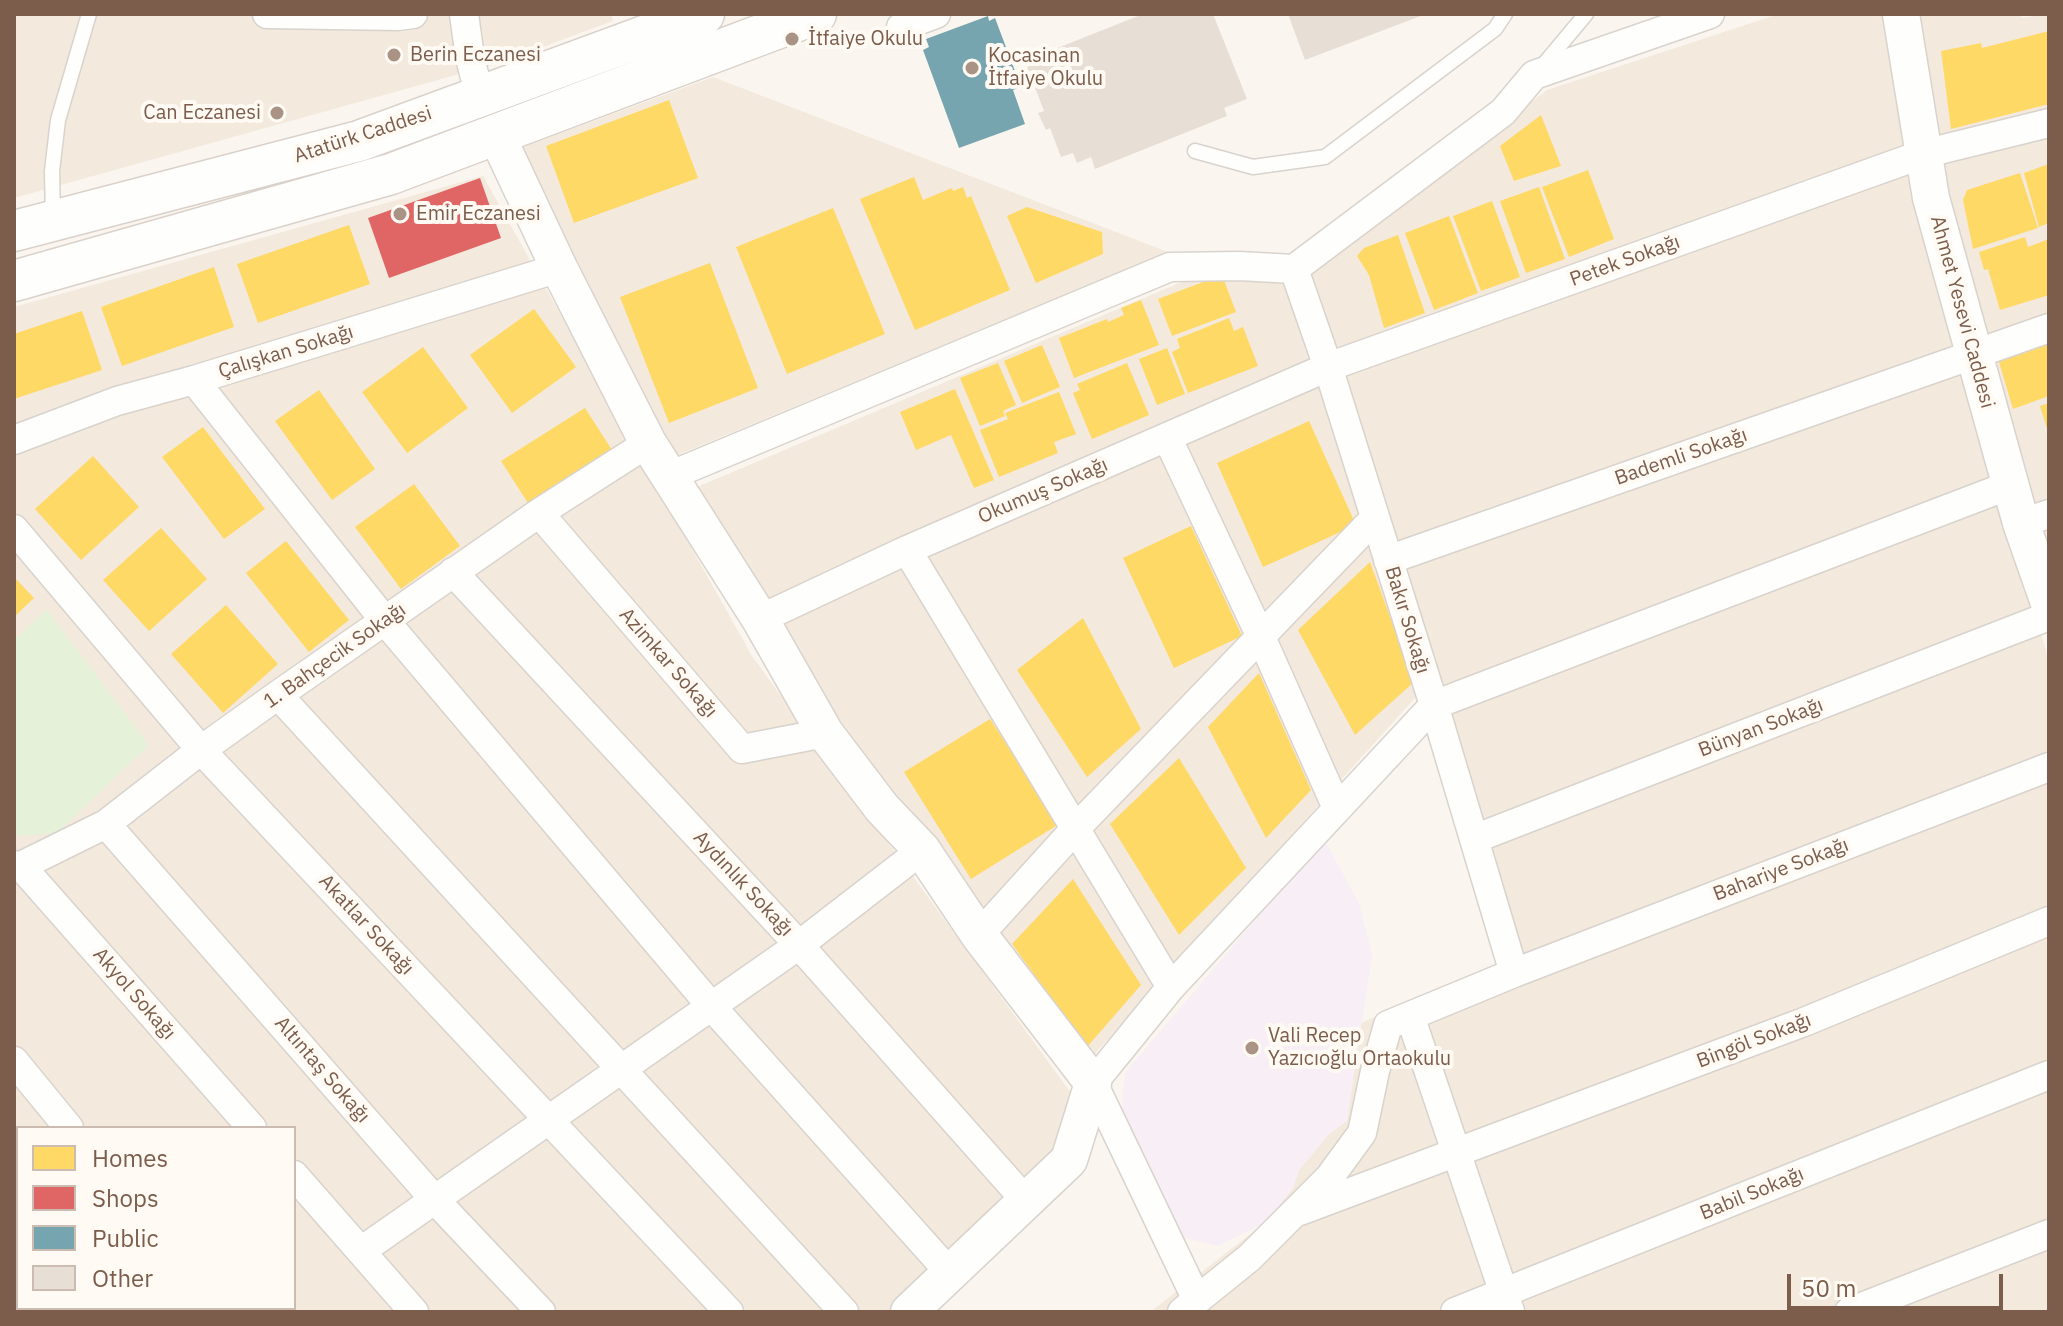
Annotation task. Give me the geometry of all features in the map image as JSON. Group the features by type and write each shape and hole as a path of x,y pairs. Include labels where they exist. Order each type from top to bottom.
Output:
{"main road":[{"name":"Atatürk Caddesi","path":"14,231 359,141 480,97 642,25 704,14"},
{"path":"14,281 391,174 816,14"}],"street":[{"path":"267,14 413,14"},
{"path":"464,14 470,58 480,97"},
{"path":"901,27 936,14"},
{"path":"667,477 1170,267 1294,269 1503,112 1534,75 1710,14"},
{"name":"Ahmet Yesevi Caddesi","path":"1901,14 1931,198 2010,485 2035,518 2049,603"},
{"name":"Petek Sokağı","path":"1328,367 1923,154 2049,123"},
{"path":"496,134 559,268 648,443 760,619 825,733 882,808 922,850 979,935 1093,1083 1190,1306 1249,1258 1329,1178 1362,1133 1388,1025 1410,1016 1508,1303"},
{"name":"Çalışkan Sokağı","path":"14,440 117,401 559,268"},
{"name":"Bakır Sokağı","path":"1294,269 1328,367 1434,705 1514,973"},
{"name":"Bademli Sokağı","path":"1388,560 2049,328"},
{"name":"Okumuş Sokağı","path":"760,619 907,550 1328,367"},
{"path":"194,380 385,621 712,1007 950,1273"},
{"path":"1167,437 1337,808"},
{"name":"1. Bahçecik Sokağı","path":"18,866 106,824 278,695 539,513 648,443"},
{"path":"909,1312 1069,1160 1093,1083 1171,987 1434,705 2010,485"},
{"name":"Azimkar Sokağı","path":"539,513 742,749 825,733"},
{"path":"979,935 1076,828 1375,518"},
{"name":"Akatlar Sokağı","path":"14,529 201,750 729,1312"},
{"path":"907,550 1171,987"},
{"name":"Aydınlık Sokağı","path":"453,572 799,945 1026,1201"},
{"name":"Bünyan Sokağı","path":"1474,839 2049,616"},
{"path":"278,695 844,1312"},
{"name":"Bahariye Sokağı","path":"1410,1016 2049,767"},
{"name":"Altıntaş Sokağı","path":"106,824 435,1200 541,1312"},
{"path":"361,1251 799,945 922,850"},
{"name":"Akyol Sokağı","path":"18,866 250,1126"},
{"name":"Bingöl Sokağı","path":"1293,1214 1804,1022 2049,921"},
{"path":"14,1061 67,1126"},
{"name":"Babil Sokağı","path":"1455,1312 1508,1303 2049,1075"},
{"path":"296,1177 414,1312"},
{"path":"1849,1312 2049,1234"}],"lane":[{"path":"53,221 52,171 58,120 89,14"},
{"path":"1195,151 1253,167 1325,157 1495,29 1505,14"},
{"path":"1534,75 1586,14"}],"shaded area":[{"path":"14,14 611,14 613,21 499,63 14,198"},
{"path":"1779,14 1889,14 1921,217 2049,661 2049,1312 1150,1312 1266,1222 1293,1188 1299,1170 1329,1134 1347,1121 1361,1023 1499,962 1415,698 1090,1059 886,790 690,490 1184,281 1320,267 1547,90"},
{"path":"1916,14 2020,14 2021,18 2049,14 2049,547 1995,381 1932,130"},
{"path":"713,77 1168,252 675,456 518,149"},
{"path":"483,176 752,656 1074,1097 1049,1158 888,1312 14,1312 14,307"},
{"name":"Vali Recep Yazıcıoğlu Ortaokulu","path":"1324,839 1359,903 1372,955 1347,1121 1329,1134 1299,1170 1293,1188 1266,1222 1218,1246 1176,1236 1121,1117 1125,1073"}],"green space":[{"path":"47,610 149,745 57,833 18,836 14,834 14,640"}],"building: Homes":[{"path":"2049,31 2049,104 1951,129 1941,51 1981,43 1982,48"},
{"path":"669,100 698,178 574,223 546,146"},
{"path":"1541,115 1561,166 1514,181 1500,146"},
{"path":"2049,164 2049,223 2039,227 2024,173"},
{"path":"1588,170 1614,239 1569,257 1542,187"},
{"path":"2020,173 2038,228 1973,249 1963,200 1967,190"},
{"path":"914,177 923,200 952,188 953,191 963,187 967,198 971,196 1010,290 915,330 860,199"},
{"path":"1539,187 1565,259 1526,273 1500,201"},
{"path":"1492,201 1520,277 1481,291 1453,216"},
{"path":"1027,207 1102,232 1103,254 1036,283 1007,216"},
{"path":"833,208 885,334 787,374 736,247"},
{"path":"1449,216 1478,293 1434,310 1405,233"},
{"path":"349,225 370,284 258,323 237,264"},
{"path":"1398,235 1425,313 1384,328 1369,275 1357,256 1364,248"},
{"path":"2025,237 2028,247 2049,239 2049,295 2000,310 1988,269 1984,270 1979,252"},
{"path":"710,263 758,388 669,423 620,297"},
{"path":"214,267 234,327 122,366 101,307"},
{"path":"1222,275 1236,312 1172,336 1158,299"},
{"path":"1141,300 1159,345 1074,378 1059,338 1124,315 1121,308"},
{"path":"534,309 576,367 512,413 470,355"},
{"path":"82,311 102,370 14,399 14,334"},
{"path":"1229,318 1234,331 1243,327 1258,366 1188,393 1172,352 1180,348 1177,339"},
{"path":"2049,330 2049,396 2013,409 1999,362 2009,344"},
{"path":"1042,345 1060,387 1022,403 1004,361"},
{"path":"423,347 468,408 407,453 362,392"},
{"path":"1167,348 1185,394 1157,405 1139,359"},
{"path":"998,363 1016,405 1003,411 1005,416 980,426 960,378"},
{"path":"1127,363 1149,415 1092,439 1073,393 1080,390 1077,384"},
{"path":"955,389 994,480 974,488 951,435 916,450 900,412"},
{"path":"319,390 375,469 332,500 275,421"},
{"path":"1059,392 1076,434 1054,442 1058,453 999,477 980,430 1008,419 1005,413"},
{"path":"2049,403 2049,432 2048,432 2040,406"},
{"path":"585,408 612,450 528,503 501,461"},
{"path":"1309,421 1356,525 1263,567 1217,463"},
{"path":"203,427 265,509 224,539 162,457"},
{"path":"93,456 139,507 81,560 35,509"},
{"path":"414,484 460,546 401,589 355,527"},
{"path":"1191,526 1242,636 1174,668 1123,558"},
{"path":"161,528 207,579 149,631 103,580"},
{"path":"286,541 349,620 309,652 246,573"},
{"path":"1370,562 1414,682 1355,735 1298,630"},
{"path":"14,577 34,598 14,617"},
{"path":"226,605 278,664 223,713 171,654"},
{"path":"1083,618 1141,729 1087,777 1017,670"},
{"path":"1259,673 1311,790 1266,838 1208,727"},
{"path":"990,719 1059,824 971,879 904,772"},
{"path":"1179,758 1246,868 1179,935 1110,824"},
{"path":"1073,879 1141,985 1087,1047 1012,944"}],"building: Shops":[{"path":"480,178 501,238 389,278 368,218"}],"building: Public":[{"name":"Kocasinan İtfaiye Okulu","path":"988,16 989,21 995,18 1021,87 1013,90 1025,124 959,148 923,50 929,47 926,39"}],"building: Other":[{"path":"1143,14 1213,14 1247,99 1224,108 1227,116 1095,169 1091,157 1077,163 1073,153 1061,157 1050,128 1046,130 1038,113 1044,111 1027,67 1052,57 1050,51"},
{"path":"1288,14 1426,14 1305,60"}],"place":[{"name":"İtfaiye Okulu","path":"792,39"},
{"name":"Berin Eczanesi","path":"394,55"},
{"name":"Kocasinan İtfaiye Okulu","path":"972,68"},
{"name":"Can Eczanesi","path":"277,113"},
{"name":"Emir Eczanesi","path":"400,214"},
{"name":"Vali Recep Yazıcıoğlu Ortaokulu","path":"1252,1048"}]}
